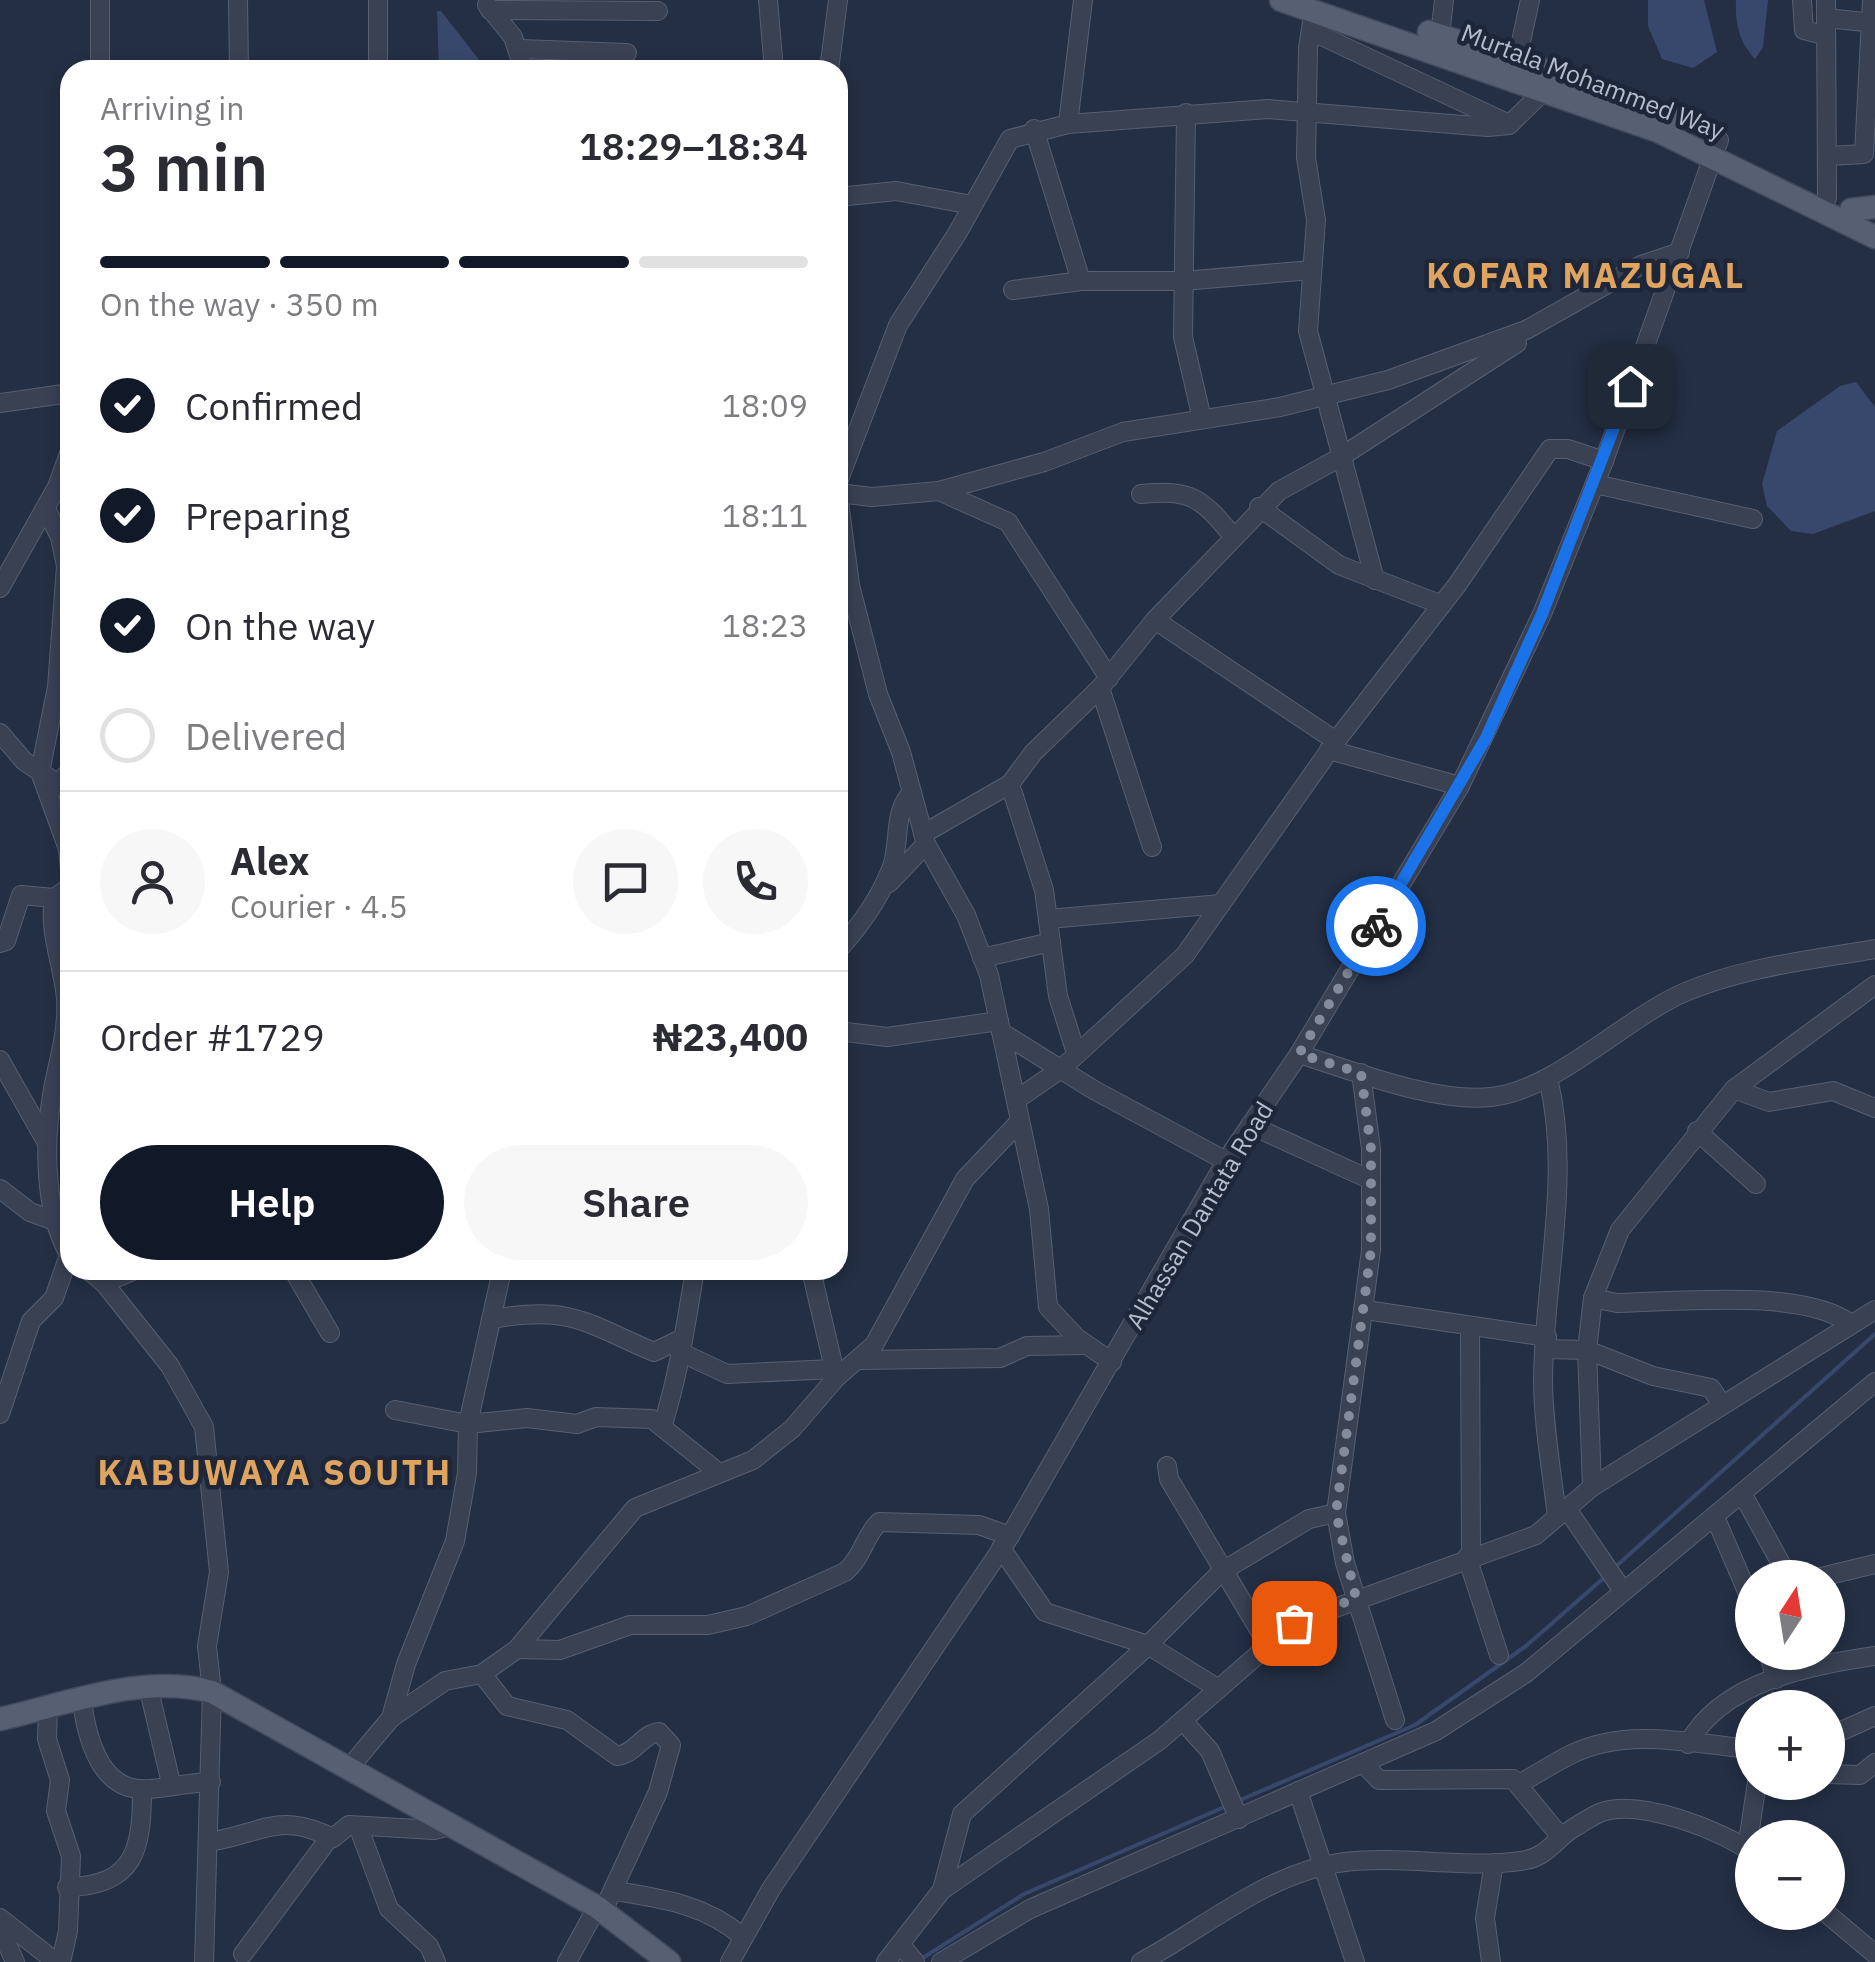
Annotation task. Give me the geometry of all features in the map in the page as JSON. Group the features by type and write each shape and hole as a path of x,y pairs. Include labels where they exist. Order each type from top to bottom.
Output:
{"main road":[{"name":"Murtala Mohammed Way","path":"1281,0 1716,147 1875,237"},
{"name":"Murtala Mohammed Way","path":"1319,13 1440,36 1518,60 1828,198 1875,224"},
{"path":"1850,210 1875,207"},
{"path":"0,1720 148,1686 212,1692 451,1826 605,1903 669,1962"}],"street":[{"path":"100,0 100,60"},
{"path":"238,0 239,60"},
{"path":"378,0 378,60"},
{"path":"768,0 773,60"},
{"path":"830,60 838,0"},
{"path":"1068,124 1083,0"},
{"path":"1440,36 1444,0"},
{"path":"1518,60 1530,0"},
{"path":"1802,0 1805,31 1825,18 1872,23"},
{"path":"1830,156 1864,154 1872,0"},
{"path":"487,5 658,11"},
{"path":"487,5 520,50 522,60"},
{"path":"1375,580 1339,458 1308,330 1316,220 1306,158 1307,112 1319,13 1510,124"},
{"path":"1825,18 1828,198"},
{"path":"520,50 627,53"},
{"path":"848,456 898,325 1005,144 1034,129 1068,124 1268,109 1456,127 1510,124 1546,89"},
{"path":"1186,114 1183,337 1202,419"},
{"path":"1034,129 1081,281"},
{"name":"Alhassan Dantata Road","path":"730,1962 742,1936 1006,1542 1226,1161 1299,1054 1460,786 1534,632 1604,461 1716,147"},
{"path":"848,196 896,190 972,205"},
{"path":"848,495 872,497 938,491 1029,467 1123,432 1324,397 1388,380 1526,330 1641,265 1680,252"},
{"path":"1012,290 1081,281 1183,281 1312,270"},
{"path":"848,936 925,839 1010,784 1033,753 1104,683 1155,620 1259,507 1506,350 1526,330"},
{"path":"0,404 60,395"},
{"path":"1016,1100 1061,1068 1185,955 1333,746 1442,604 1550,449 1568,449 1604,461"},
{"path":"0,588 46,509 60,475"},
{"path":"1594,484 1753,520"},
{"path":"1141,494 1181,490 1208,507 1232,536"},
{"path":"938,491 1008,522 1104,683 1152,847"},
{"path":"1259,507 1339,565 1442,604"},
{"path":"46,509 60,538"},
{"path":"848,558 856,610 925,839 966,915 982,958 1040,1210 1048,1307 1086,1345 1112,1362"},
{"path":"848,602 856,610"},
{"path":"1155,620 1333,746 1460,786"},
{"path":"60,660 40,772 60,827"},
{"path":"0,733 13,750 60,787"},
{"path":"1010,784 1044,890 1058,996 1076,1053"},
{"path":"881,890 893,866 904,802 912,793"},
{"path":"0,943 6,941 21,896 54,898 60,894"},
{"path":"54,898 60,957"},
{"path":"1048,919 1221,904"},
{"path":"982,958 1051,942"},
{"path":"1299,1054 1361,1073 1486,1098 1548,1078 1650,1010 1718,980 1875,949"},
{"path":"1592,1487 1588,1350 1593,1298 1620,1230 1734,1088 1875,985"},
{"path":"848,1036 887,1038 1000,1027 1061,1068 1226,1161"},
{"path":"0,1060 47,1144"},
{"path":"60,1066 53,1088 47,1144 55,1221 60,1233"},
{"path":"1361,1073 1371,1180 1366,1310 1336,1513 1356,1598 1395,1720"},
{"path":"1548,1078 1556,1126 1543,1380 1562,1513 1621,1588"},
{"path":"1734,1088 1748,1098 1769,1102 1833,1091 1875,1108"},
{"path":"350,1767 391,1718 445,1681 482,1674 517,1649 635,1508 772,1448 835,1373 860,1360 888,1324 965,1179 1020,1121"},
{"path":"1250,1125 1371,1180"},
{"path":"1698,1131 1756,1184"},
{"path":"0,1190 30,1212 55,1221"},
{"path":"55,1221 60,1216"},
{"path":"0,1414 31,1321 54,1298 61,1280"},
{"path":"100,1280 170,1366 204,1427 219,1572 207,1646 212,1692 204,1962"},
{"path":"104,1283 111,1280"},
{"path":"299,1280 330,1333"},
{"path":"391,1718 406,1664 454,1541 467,1474 468,1424 500,1280"},
{"path":"663,1424 679,1374 694,1280"},
{"path":"813,1280 835,1373"},
{"path":"1593,1298 1617,1303 1789,1302 1829,1311 1852,1324"},
{"path":"1366,1310 1588,1350 1653,1376 1711,1388 1722,1406"},
{"path":"886,1962 942,1890 1183,1721 1294,1623 1469,1556 1517,1543 1592,1487 1875,1310"},
{"path":"492,1318 538,1312 570,1316 597,1323 654,1352 681,1345 727,1374 835,1373"},
{"path":"1470,1326 1469,1556 1499,1655"},
{"path":"860,1360 1000,1358 1027,1346 1086,1345"},
{"path":"940,1962 1030,1910 1186,1838 1235,1809 1298,1791 1436,1731 1526,1673 1621,1588 1743,1495 1875,1382"},
{"path":"395,1410 468,1424 527,1418 577,1424 596,1417 640,1418 663,1424 719,1473"},
{"path":"1167,1466 1168,1479 1267,1644"},
{"path":"1743,1495 1778,1560"},
{"path":"942,1890 962,1814 1221,1572 1309,1519 1336,1513"},
{"path":"1714,1517 1735,1565"},
{"path":"517,1649 560,1650 630,1626 708,1624 747,1616 846,1572 856,1563 879,1522 940,1528 979,1525 1006,1542 1045,1612 1148,1644 1216,1688"},
{"path":"1845,1571 1875,1564"},
{"path":"1845,1658 1875,1656"},
{"path":"1773,1670 1776,1679"},
{"path":"1688,1744 1698,1725 1737,1692 1795,1670"},
{"path":"482,1674 507,1706 567,1720 617,1756 630,1753 653,1733 667,1738 670,1759 605,1903 567,1962"},
{"path":"148,1686 172,1784"},
{"path":"82,1701 86,1731 105,1768 120,1782 142,1790 210,1782"},
{"path":"0,1918 58,1962 68,1931 71,1856 56,1811 60,1780 49,1752 48,1708"},
{"path":"1845,1729 1875,1716"},
{"path":"1183,1721 1210,1751 1235,1809"},
{"path":"1519,1784 1576,1752 1619,1740 1654,1738 1735,1748"},
{"path":"1362,1763 1379,1780 1442,1776 1510,1778 1560,1836"},
{"path":"1845,1775 1860,1775 1875,1763"},
{"path":"67,1887 98,1885 127,1868 139,1841 142,1790"},
{"path":"1298,1791 1354,1962"},
{"path":"1142,1962 1201,1922 1266,1887 1342,1862 1494,1863 1542,1856 1560,1836 1602,1812 1614,1810 1674,1817 1735,1844"},
{"path":"209,1842 281,1822 317,1829 336,1838 346,1826 434,1830 451,1826"},
{"path":"358,1826 389,1909 429,1946 436,1962"},
{"path":"243,1954 330,1837"},
{"path":"1491,1962 1485,1918 1494,1863"},
{"path":"605,1903 687,1904 722,1919 742,1936"},
{"path":"0,1928 15,1962"},
{"path":"1845,1930 1871,1955"},
{"path":"900,1944 914,1961"}],"water":[{"path":"1648,0 1704,0 1717,52 1693,68 1662,59 1648,26"},
{"path":"1736,0 1768,0 1763,47 1755,59 1739,32"},
{"path":"437,11 441,11 479,60 439,60"},
{"path":"1856,382 1875,407 1875,511 1813,534 1791,531 1767,506 1762,484 1777,431 1840,386"}],"waterway":[{"path":"1613,1569 1875,1334"},
{"path":"1238,1801 1415,1725 1526,1646 1606,1576"},
{"path":"921,1959 1024,1894 1229,1805"}],"way so far":[{"path":"1294,1623 1356,1598 1336,1513 1371,1250 1371,1149 1361,1073 1299,1054 1376,926"}],"district":[{"name":"KOFAR MAZUGAL","path":"1586,275"},
{"name":"KABUWAYA SOUTH","path":"275,1472"}],"route":[{"path":"1376,926 1486,738 1542,614 1630,386"}]}
